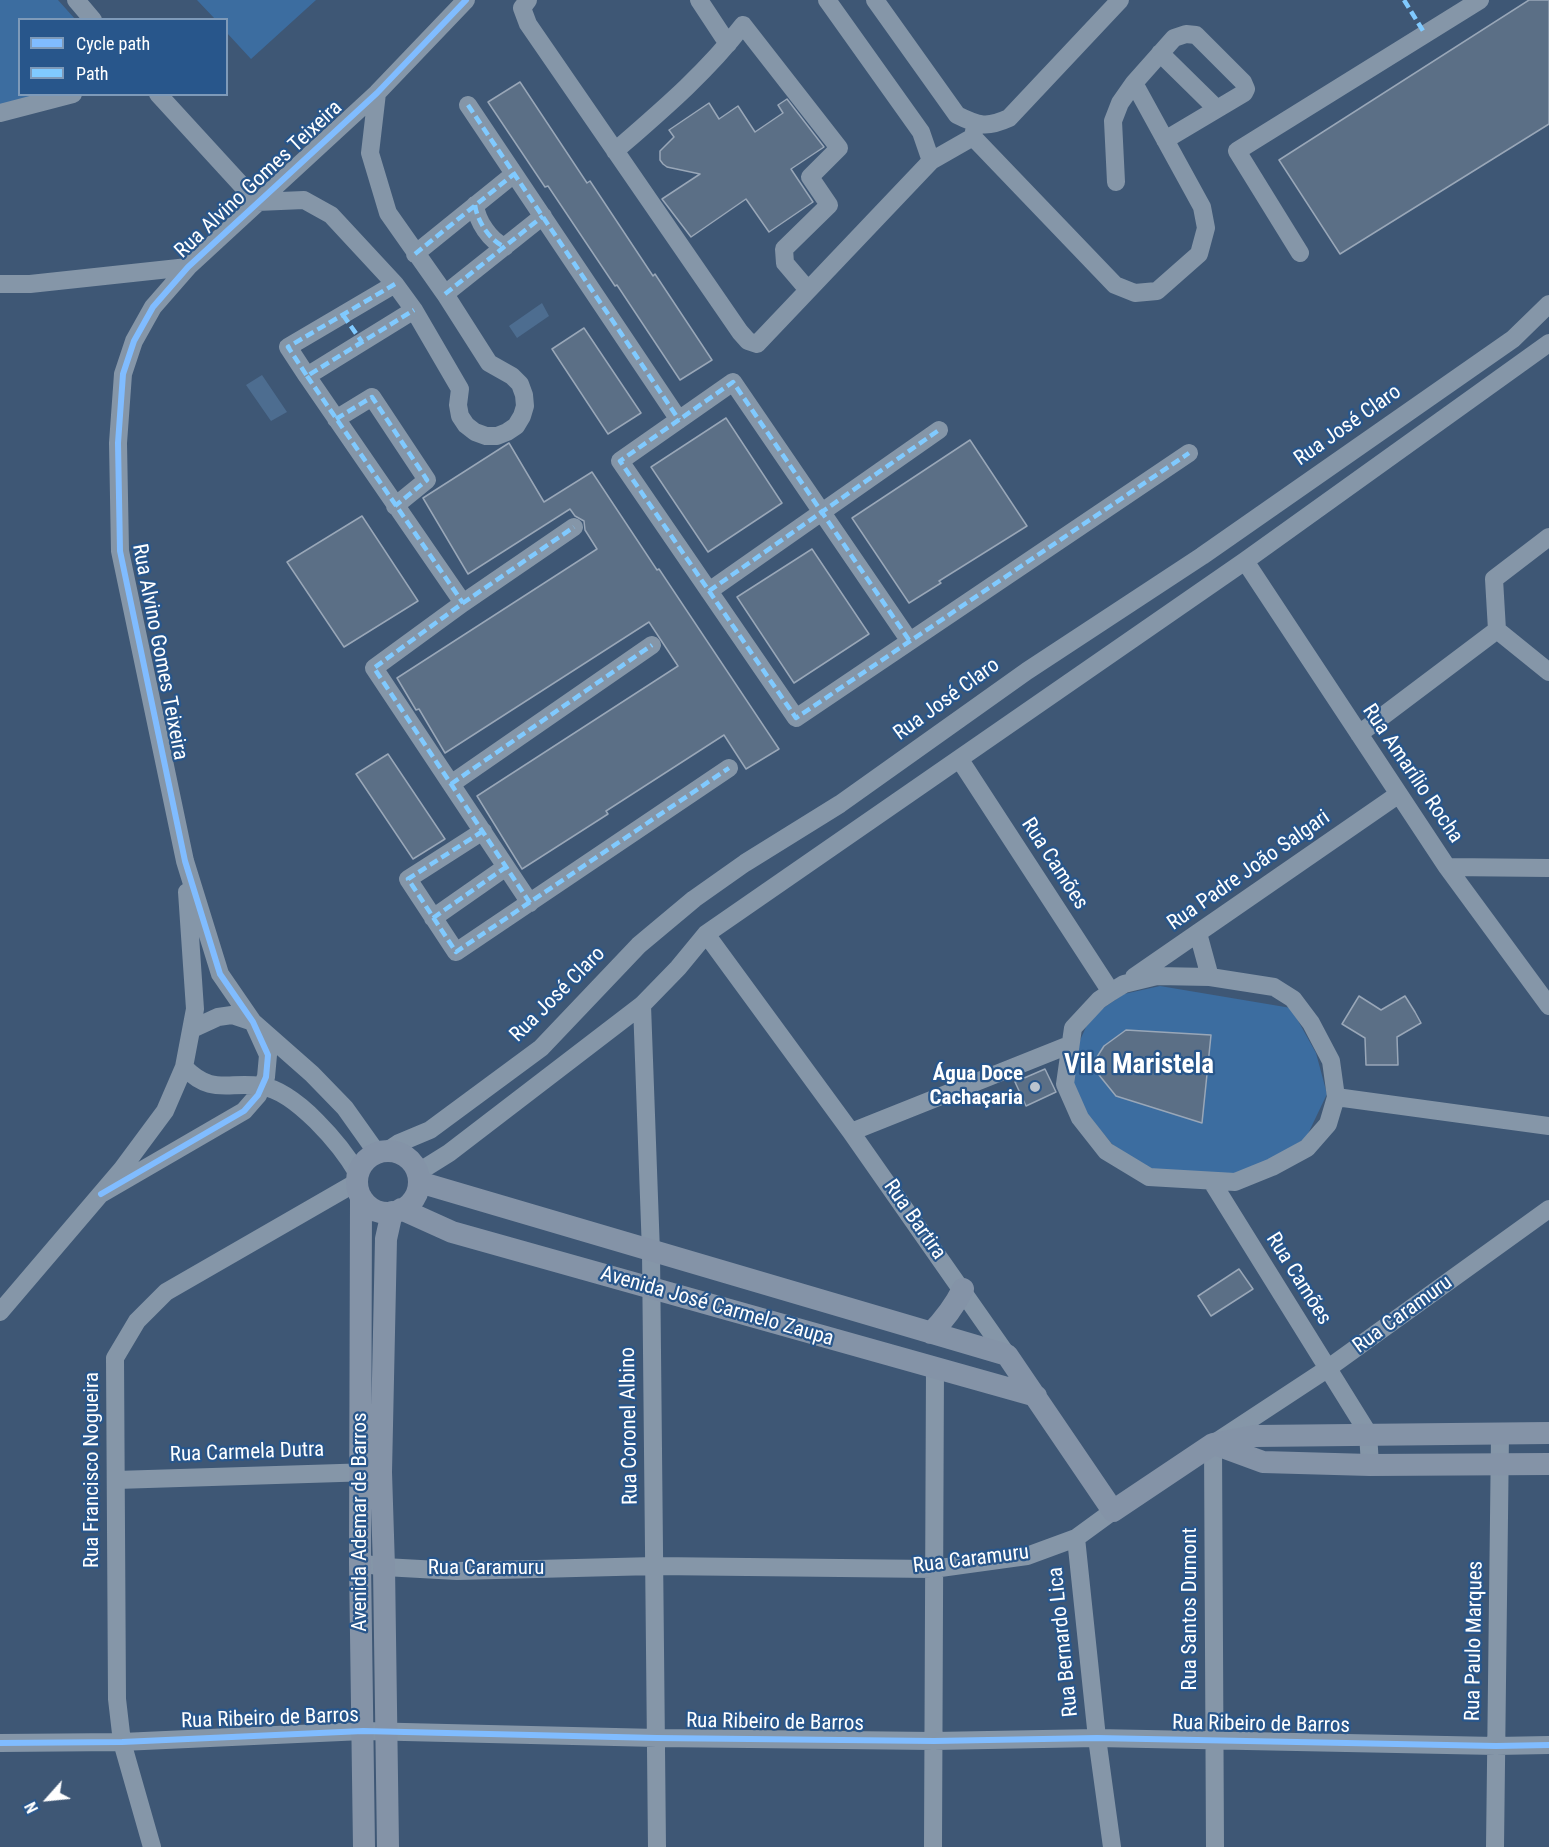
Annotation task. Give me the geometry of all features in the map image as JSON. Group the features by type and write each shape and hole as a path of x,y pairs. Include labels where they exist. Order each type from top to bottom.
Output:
{"main road":[{"path":"382,1152 405,1157 412,1164 418,1177 413,1198 396,1211 375,1209 359,1184 362,1165 369,1157 382,1152"},
{"name":"Avenida José Carmelo Zaupa","path":"418,1177 651,1252 1007,1355"},
{"name":"Avenida Ademar de Barros","path":"359,1184 371,1472 384,1567 388,1847"},
{"name":"Avenida José Carmelo Zaupa","path":"396,1211 452,1232 1036,1396"},
{"name":"Avenida Ademar de Barros","path":"364,1847 360,1563 371,1472 386,1239 396,1211"},
{"path":"931,1332 954,1308 963,1289"},
{"name":"Rua Bartira","path":"1007,1355 1113,1511"},
{"path":"1213,1444 1270,1434 1500,1435 1549,1433"},
{"path":"1213,1444 1263,1462 1370,1465 1549,1464"},
{"name":"Rua Caramuru","path":"1113,1511 1213,1444"}],"street":[{"path":"76,0 91,18"},
{"name":"Rua Alvino Gomes Teixeira","path":"101,1194 244,1112 258,1095 266,1077 268,1055 253,1022 220,974 185,861 120,551 118,444 123,374 134,341 153,308 188,267 377,93 466,0"},
{"path":"528,0 522,8 528,24 748,341 757,344 932,160 974,131 1010,118 1120,0"},
{"path":"699,0 728,44"},
{"path":"827,0 921,132 932,160"},
{"path":"875,0 957,115 1115,285 1135,293 1157,291 1199,254 1206,228 1202,207 1134,83"},
{"path":"1300,253 1238,151 1480,0"},
{"path":"615,151 693,83 743,25 839,148 810,177 829,205 784,249 785,263 808,290"},
{"path":"1116,182 1113,121 1120,103 1134,83 1174,38 1186,34 1196,35 1243,82 1246,88 1244,93 1165,140"},
{"path":"1160,53 1217,109"},
{"path":"160,96 257,202 304,200 331,215 396,284 414,310 459,389 460,416 466,425 486,436 497,436 516,426 525,406 524,394 520,384 512,376 489,363 445,294 388,213 370,153 377,93"},
{"path":"0,113 65,96"},
{"path":"468,105 679,420"},
{"path":"416,254 514,174"},
{"path":"475,205 476,214 495,243 505,247"},
{"path":"445,294 543,216"},
{"path":"0,284 30,284 188,267"},
{"path":"396,284 288,347 394,506 463,603"},
{"name":"Rua José Claro","path":"382,1152 430,1130 541,1048 639,945 694,899 745,863 840,804 1027,670 1211,549 1513,339 1549,304"},
{"path":"307,376 414,310"},
{"path":"343,315 362,342"},
{"path":"418,1177 642,1005 678,968 706,934 1245,561 1549,343"},
{"path":"909,640 733,382 620,461 796,718 1189,453"},
{"path":"336,419 372,397 427,480 394,506"},
{"path":"709,591 939,430"},
{"path":"530,903 374,668 463,603 574,527"},
{"path":"1549,537 1494,579 1497,630 1549,672"},
{"name":"Rua Amarílio Rocha","path":"1245,561 1447,867 1549,1006"},
{"path":"1359,734 1497,630"},
{"path":"451,784 652,645"},
{"name":"Rua Camões","path":"960,760 1117,988"},
{"path":"483,831 408,879 456,952 729,768"},
{"name":"Rua Padre João Salgari","path":"1069,1045 1073,1028 1100,1000 1399,794"},
{"name":"Rua Alvino Gomes Teixeira","path":"0,1312 101,1194 165,1111 184,1067 195,1009 185,861"},
{"path":"433,918 506,867"},
{"path":"1447,867 1549,868"},
{"path":"1198,933 1210,977"},
{"name":"Rua Bartira","path":"706,934 851,1132 1007,1355"},
{"path":"851,1132 1069,1045 1065,1084 1080,1118 1106,1151 1149,1178 1235,1182 1272,1167 1307,1148 1328,1124 1336,1097 1331,1061 1311,1023 1293,999 1274,987 1210,977 1157,976 1117,988"},
{"name":"Rua Coronel Albino","path":"642,1005 651,1252 657,1847"},
{"path":"192,1029 218,1017 232,1015 253,1022 312,1074 345,1108 382,1152"},
{"path":"184,1067 195,1078 206,1083 221,1087 262,1086 298,1105 350,1160 359,1184"},
{"path":"1336,1097 1549,1126"},
{"name":"Rua Camões","path":"1212,1182 1368,1434 1370,1465"},
{"name":"Rua Francisco Nogueira","path":"152,1847 122,1742 117,1699 115,1358 137,1321 166,1292 359,1184"},
{"name":"Rua Caramuru","path":"1213,1444 1327,1369 1549,1209"},
{"path":"933,1847 934,1367"},
{"name":"Rua Paulo Marques","path":"1495,1847 1500,1435"},
{"name":"Rua Santos Dumont","path":"1213,1444 1215,1847"},
{"name":"Rua Carmela Dutra","path":"116,1480 371,1472"},
{"name":"Rua Caramuru","path":"360,1563 384,1567 457,1571 655,1566 933,1569 1027,1556 1076,1538 1113,1511"},
{"name":"Rua Bernardo Lica","path":"1076,1538 1096,1738 1112,1847"},
{"name":"Rua Ribeiro de Barros","path":"0,1743 122,1742 363,1731 657,1738 934,1741 1096,1738 1496,1746 1549,1745"}],"shaded area":[{"path":"0,0 58,0 74,18 18,18 18,96 48,96 0,105"},
{"path":"197,0 316,0 251,59 228,34 228,18 214,18"},
{"path":"542,303 549,316 517,338 509,326"},
{"path":"262,375 287,412 271,421 246,385"},
{"path":"1160,986 1291,1008 1316,1053 1327,1094 1306,1138 1268,1162 1234,1175 1152,1171 1113,1145 1087,1114 1072,1080 1077,1047 1086,1027 1099,1011 1124,994"}],"building":[{"path":"1529,0 1549,0 1549,124 1340,254 1279,160"},
{"path":"520,82 587,183 590,181 712,360 680,380 617,285 615,286 548,186 545,187 488,102"},
{"path":"787,99 824,147 791,169 813,202 769,232 746,199 691,237 662,199 700,174 667,167 660,160 660,151 674,137 669,130 709,103 719,119 738,106 755,132 783,113 778,105"},
{"path":"584,328 641,413 608,434 552,349"},
{"path":"726,418 782,503 708,552 651,467"},
{"path":"970,440 1027,526 939,581 941,583 909,603 852,518"},
{"path":"509,443 544,502 592,472 779,749 746,769 724,735 606,811 608,814 522,869 477,796 678,666 649,622 445,753 419,709 416,710 397,678 597,549 585,530 584,521 575,516 570,509 468,574 423,498"},
{"path":"362,516 418,601 344,647 287,562"},
{"path":"812,549 869,634 794,683 737,597"},
{"path":"388,754 445,839 413,859 356,774"},
{"path":"1359,996 1381,1010 1405,996 1415,1012 1421,1023 1397,1037 1398,1065 1366,1065 1365,1038 1342,1024"},
{"path":"1126,1030 1211,1035 1202,1123 1116,1096 1099,1075 1097,1057 1104,1046"},
{"name":"Água Doce Cachaçaria","path":"1045,1069 1056,1092 1026,1106 1015,1082"},
{"path":"1239,1269 1253,1289 1211,1316 1198,1296"}],"marked path":[{"path":"1404,0 1425,34"},
{"path":"468,105 679,420"},
{"path":"415,254 514,174"},
{"path":"475,205 485,230 505,247"},
{"path":"445,294 543,216"},
{"path":"395,284 288,347 307,376 414,310"},
{"path":"343,315 362,342"},
{"path":"307,376 463,603"},
{"path":"909,640 733,382 620,461 796,718 1189,453"},
{"path":"336,419 372,397 427,480 395,506"},
{"path":"709,591 939,430"},
{"path":"530,903 374,668 463,603 574,527"},
{"path":"451,784 652,645"},
{"path":"483,831 408,879 456,952 729,768"},
{"path":"433,918 506,867"}],"cycle path":[{"path":"101,1194 244,1111 258,1095 266,1077 268,1055 253,1022 220,974 185,861 120,551 118,443 123,374 134,341 153,307 188,267 377,93 466,0"},
{"path":"0,1743 122,1742 363,1731 657,1738 934,1741 1097,1738 1496,1746 1549,1745"}],"place":[{"name":"Água Doce Cachaçaria","path":"1035,1087"}],"district":[{"name":"Vila Maristela","path":"1139,1066"}]}
